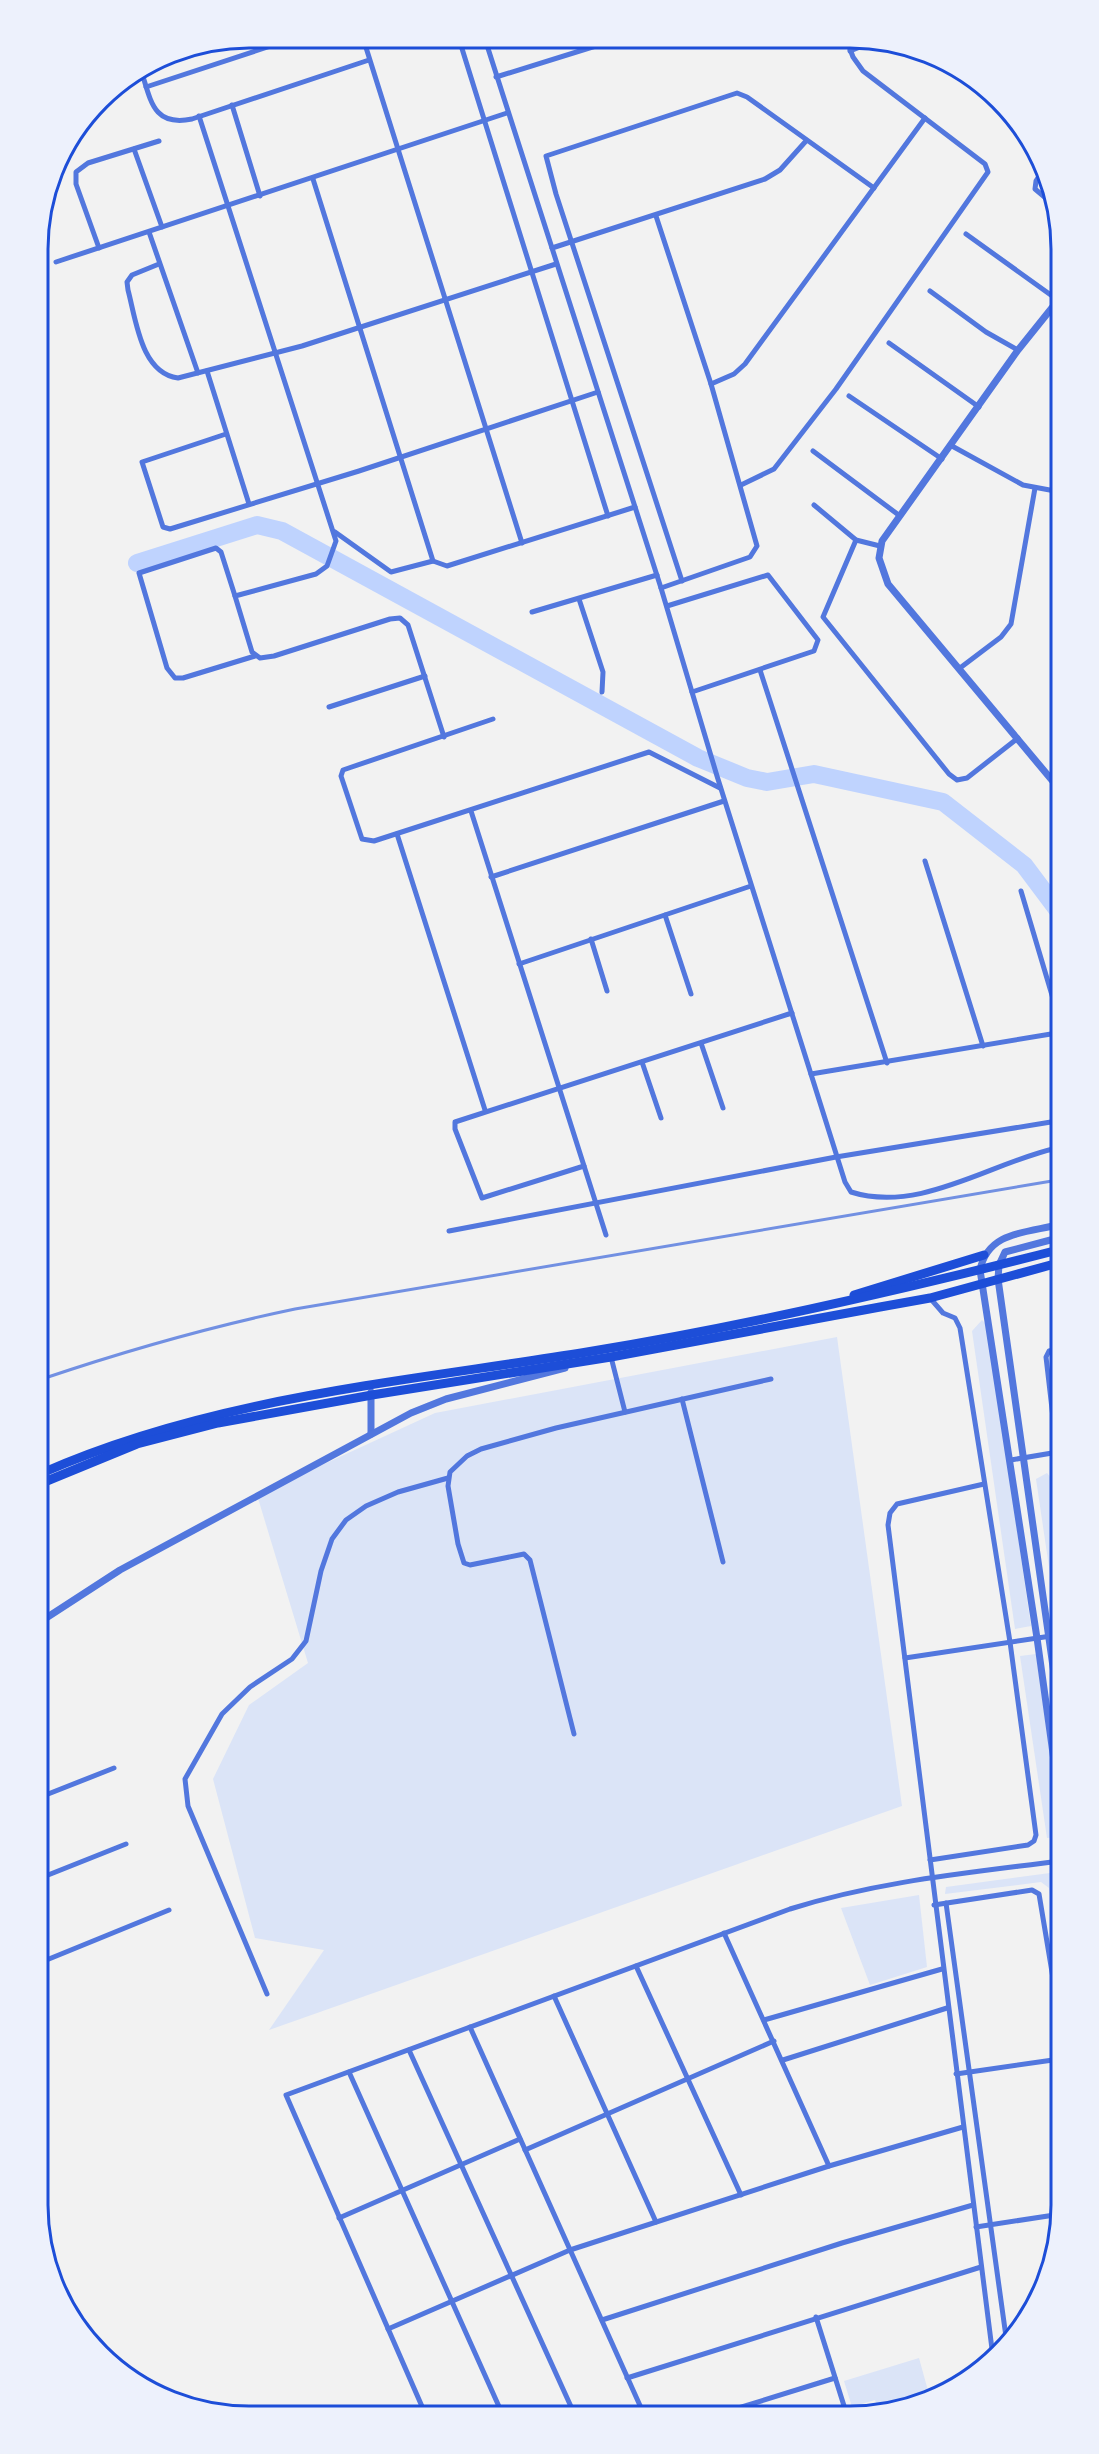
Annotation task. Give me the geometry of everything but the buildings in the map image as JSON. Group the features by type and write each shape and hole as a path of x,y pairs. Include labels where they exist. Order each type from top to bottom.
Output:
{"highway":[{"path":"48,1470 95,1450 175,1424 601,1350 893,1292 1051,1252"},
{"path":"812,1308 984,1255"},
{"path":"48,1480 137,1444 182,1431 371,1390 611,1357 930,1298 1051,1265"}],"street":[{"path":"146,87 265,48"},
{"path":"366,48 522,543"},
{"path":"462,48 608,516"},
{"path":"488,48 667,606 709,753 845,1182 851,1192 874,1197 941,1190 1004,1164 1051,1150"},
{"path":"496,77 589,48"},
{"path":"741,485 774,469 836,390 988,172 985,164 863,71 849,48"},
{"path":"850,51 856,48"},
{"path":"143,78 157,113 171,122 199,117 369,60"},
{"path":"682,581 546,156 550,152 737,93 747,97 874,188"},
{"path":"232,105 260,196"},
{"path":"56,262 313,179 507,113"},
{"path":"199,117 230,205 335,532 334,548 327,566 316,574 235,596"},
{"path":"711,384 734,374 745,364 925,118"},
{"path":"99,248 75,177 80,167 159,141"},
{"path":"552,248 774,176 806,141"},
{"path":"134,149 162,227"},
{"path":"1038,178 1035,189 1044,196"},
{"path":"313,179 402,456 433,561"},
{"path":"656,216 711,384 757,539 753,555 661,588"},
{"path":"149,232 198,373"},
{"path":"966,234 1051,296"},
{"path":"159,264 132,275 127,282 143,345 154,365 167,376 178,378 302,346 556,264"},
{"path":"930,291 987,332 1018,350"},
{"path":"1051,309 1018,350 880,546 880,564 888,584 1051,779"},
{"path":"888,343 978,407"},
{"path":"207,371 249,504"},
{"path":"226,434 145,461 142,466 161,524 166,529 318,484 598,392"},
{"path":"849,396 942,459"},
{"path":"952,446 1008,478 1051,491"},
{"path":"813,451 900,516"},
{"path":"960,668 1001,637 1011,624 1035,488"},
{"path":"814,505 856,540 880,546"},
{"path":"335,532 391,572 433,561 447,566 635,507"},
{"path":"856,540 823,617 949,774 957,780 967,778 1018,738"},
{"path":"255,656 221,552 216,548 139,573 167,668 175,678 183,678 255,656 260,658 292,651 396,618 408,625 444,737"},
{"path":"532,612 657,575"},
{"path":"667,606 768,575 818,640 814,651 692,692"},
{"path":"579,598 603,672 602,692"},
{"path":"760,670 887,1062"},
{"path":"329,707 424,676"},
{"path":"493,719 341,772 362,839 374,841 649,752 720,788"},
{"path":"491,877 724,801"},
{"path":"471,811 606,1235"},
{"path":"397,834 485,1110"},
{"path":"925,861 983,1046"},
{"path":"519,963 751,886"},
{"path":"1021,891 1051,992"},
{"path":"665,915 691,994"},
{"path":"591,939 607,991"},
{"path":"584,1166 482,1198 455,1126 458,1120 485,1110 792,1013"},
{"path":"811,1074 1051,1034"},
{"path":"701,1043 723,1108"},
{"path":"642,1062 661,1118"},
{"path":"449,1231 836,1157 1051,1122"},
{"path":"1051,1227 999,1240 990,1246 984,1255 980,1270 1011,1460 1051,1742"},
{"path":"905,1658 1051,1636 998,1279 1002,1257 1009,1250 1051,1240"},
{"path":"930,1298 943,1313 955,1318 960,1328 1010,1642 1035,1830 1034,1841 1028,1845 930,1860"},
{"path":"1051,1350 1046,1357 1051,1397"},
{"path":"48,1617 120,1570 371,1434 446,1400 611,1357 625,1412"},
{"path":"574,1734 530,1560 524,1554 515,1554 470,1565 464,1563 451,1511 448,1478 458,1462 482,1449 625,1412 771,1379"},
{"path":"371,1390 371,1434"},
{"path":"682,1399 723,1562"},
{"path":"1011,1460 1051,1453"},
{"path":"267,1994 188,1806 185,1779 209,1733 234,1700 292,1659 306,1641 321,1571 332,1539 346,1520 366,1506 398,1492 448,1478"},
{"path":"984,1484 897,1504 890,1513 888,1525 942,1969 992,2347"},
{"path":"48,1794 114,1768"},
{"path":"48,1874 126,1844"},
{"path":"421,2406 286,2096 724,1933 841,1893 932,1877 1051,1862"},
{"path":"934,1905 1032,1890 1039,1894 1051,1966"},
{"path":"946,1903 1005,2333"},
{"path":"48,1959 169,1910"},
{"path":"724,1933 829,2166"},
{"path":"636,1966 741,2194"},
{"path":"764,2020 942,1969"},
{"path":"554,1996 656,2222"},
{"path":"783,2060 948,2008"},
{"path":"470,2027 640,2406"},
{"path":"525,2150 774,2041"},
{"path":"409,2050 571,2406"},
{"path":"956,2074 1051,2060"},
{"path":"349,2072 499,2406"},
{"path":"388,2329 570,2250 829,2166 963,2127"},
{"path":"339,2218 520,2139"},
{"path":"602,2320 711,2284 973,2205"},
{"path":"976,2227 1051,2216"},
{"path":"627,2378 981,2266"},
{"path":"816,2317 844,2406"},
{"path":"745,2406 835,2378"}],"shaded area":[{"path":"982,1320 986,1324 989,1339 1031,1626 1015,1629 972,1331"},
{"path":"837,1337 902,1806 269,2030 324,1950 255,1938 213,1779 249,1705 308,1663 257,1495 435,1413"},
{"path":"1047,1473 1051,1480 1051,1581 1036,1479"},
{"path":"1036,1654 1051,1762 1051,1838 1047,1838 1020,1656"},
{"path":"1050,1873 1051,1902 1049,1888 1041,1882 945,1894 946,1887"},
{"path":"919,1895 927,1967 870,1985 841,1908"},
{"path":"919,2358 928,2390 902,2399 876,2404 875,2400 852,2406 844,2381"}],"waterway":[{"path":"137,563 257,525 282,531 698,758 747,778 767,782 814,774 943,802 1024,865 1051,901"}],"railway":[{"path":"48,1377 167,1340 295,1309 1051,1181"}]}
